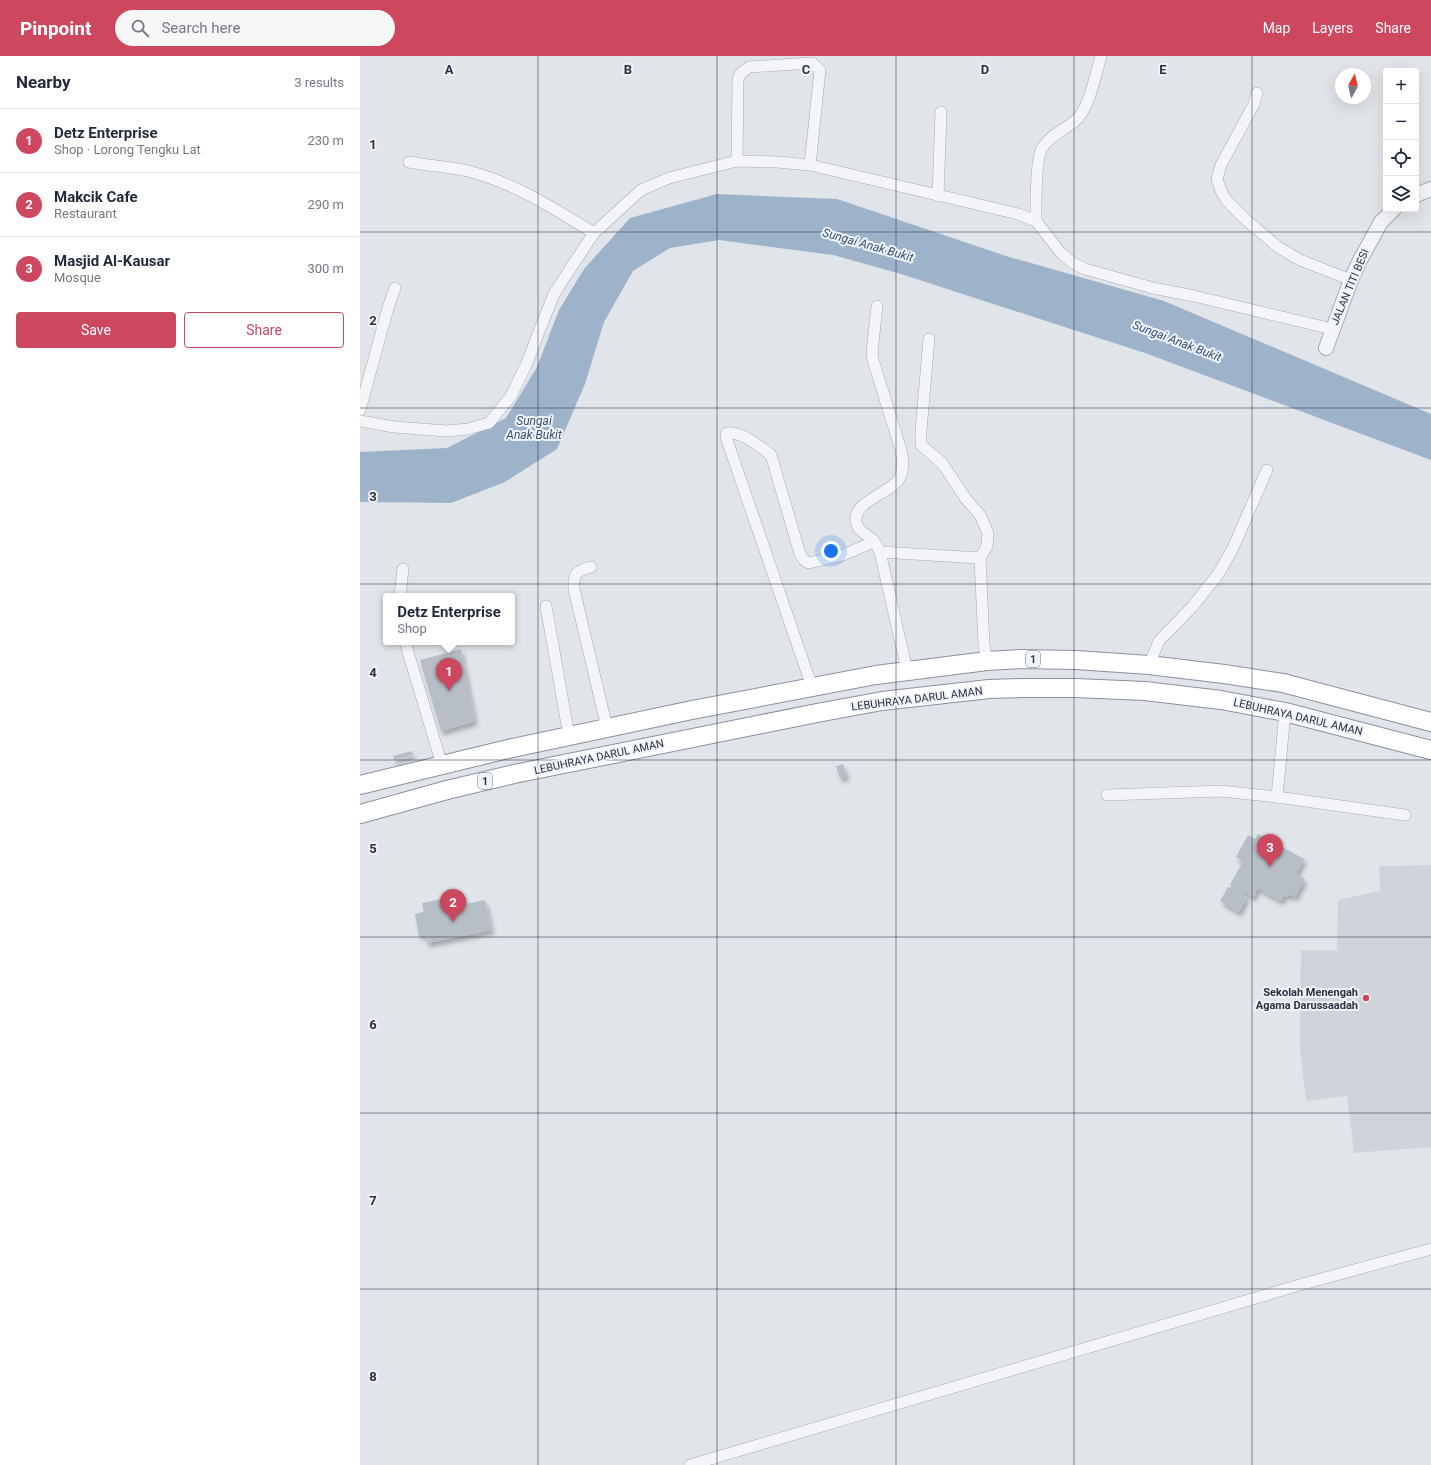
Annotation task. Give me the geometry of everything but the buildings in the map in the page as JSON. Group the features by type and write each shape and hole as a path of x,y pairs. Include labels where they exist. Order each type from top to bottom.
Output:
{"highway":[{"name":"1","path":"360,785 569,736 692,710 907,670 987,660 1068,660 1149,664 1283,683 1431,722"},
{"name":"LEBUHRAYA DARUL AMAN","path":"360,814 447,790 514,774 674,742 882,701 990,689 1076,688 1145,691 1222,700 1285,712 1431,750"},
{"path":"692,710 709,726 723,731 730,731"},
{"path":"634,722 641,721 656,723 668,731 674,742"}],"street":[{"path":"1036,221 1038,172 1041,149 1049,139 1077,120 1091,94 1101,56"},
{"path":"737,161 738,80 740,74 749,67 812,64 820,70 810,165"},
{"path":"1257,93 1254,104 1222,164 1217,179 1221,191 1227,201 1245,220 1278,247 1300,260 1351,280"},
{"path":"938,196 941,112"},
{"path":"360,421 402,428 447,431 468,429 489,422 511,396 527,363 554,294 594,233 641,190 669,178 737,161 810,165 1018,214 1036,221 1060,252 1073,263 1085,269 1153,288 1201,297 1332,329"},
{"path":"409,162 474,172 499,181 531,195 594,233"},
{"path":"1419,195 1431,189"},
{"name":"JALAN TITI BESI","path":"1326,348 1351,280 1381,222 1391,212"},
{"path":"360,410 388,308 395,288"},
{"path":"877,306 872,352 873,360 901,450 903,460 902,471 900,479 881,494 868,500 858,511 855,521 858,528 874,542 880,552 907,670"},
{"path":"929,339 921,445 942,463 966,499 980,515 988,533 987,546 980,558 984,645 987,660"},
{"path":"812,687 726,437 727,433 737,434 746,438 771,455 800,554 804,560 809,562 843,555 874,542"},
{"path":"1149,664 1158,641 1193,606 1219,572 1233,548 1267,470"},
{"path":"880,552 980,558"},
{"path":"590,566 581,569 576,573 573,580 607,728"},
{"path":"400,593 403,569"},
{"path":"546,606 569,736"},
{"path":"406,645 442,765"},
{"path":"1277,797 1285,712"},
{"path":"1107,795 1221,791 1277,797 1405,815"},
{"path":"690,1465 1303,1284 1431,1250"}],"shaded area":[{"name":"Sekolah Menengah Agama Darussaadah","path":"1431,865 1431,1147 1354,1153 1347,1096 1306,1101 1300,1046 1301,950 1337,950 1338,900 1380,891 1379,866"}],"water":[{"name":"Sungai Anak Bukit","path":"717,194 837,199 1006,256 1164,301 1431,414 1431,460 1145,353 901,274 833,255 719,240 670,248 633,271 604,322 585,384 557,449 505,482 451,503 360,502 360,452 447,448 506,418 537,367 559,310 584,269 630,218"}],"place":[{"name":"Detz Enterprise","path":"449,691"},
{"name":"Masjid Al-Kausar","path":"1270,867"},
{"name":"Makcik Cafe","path":"453,922"},
{"name":"Sekolah Menengah Agama Darussaadah","path":"1366,998"}]}
